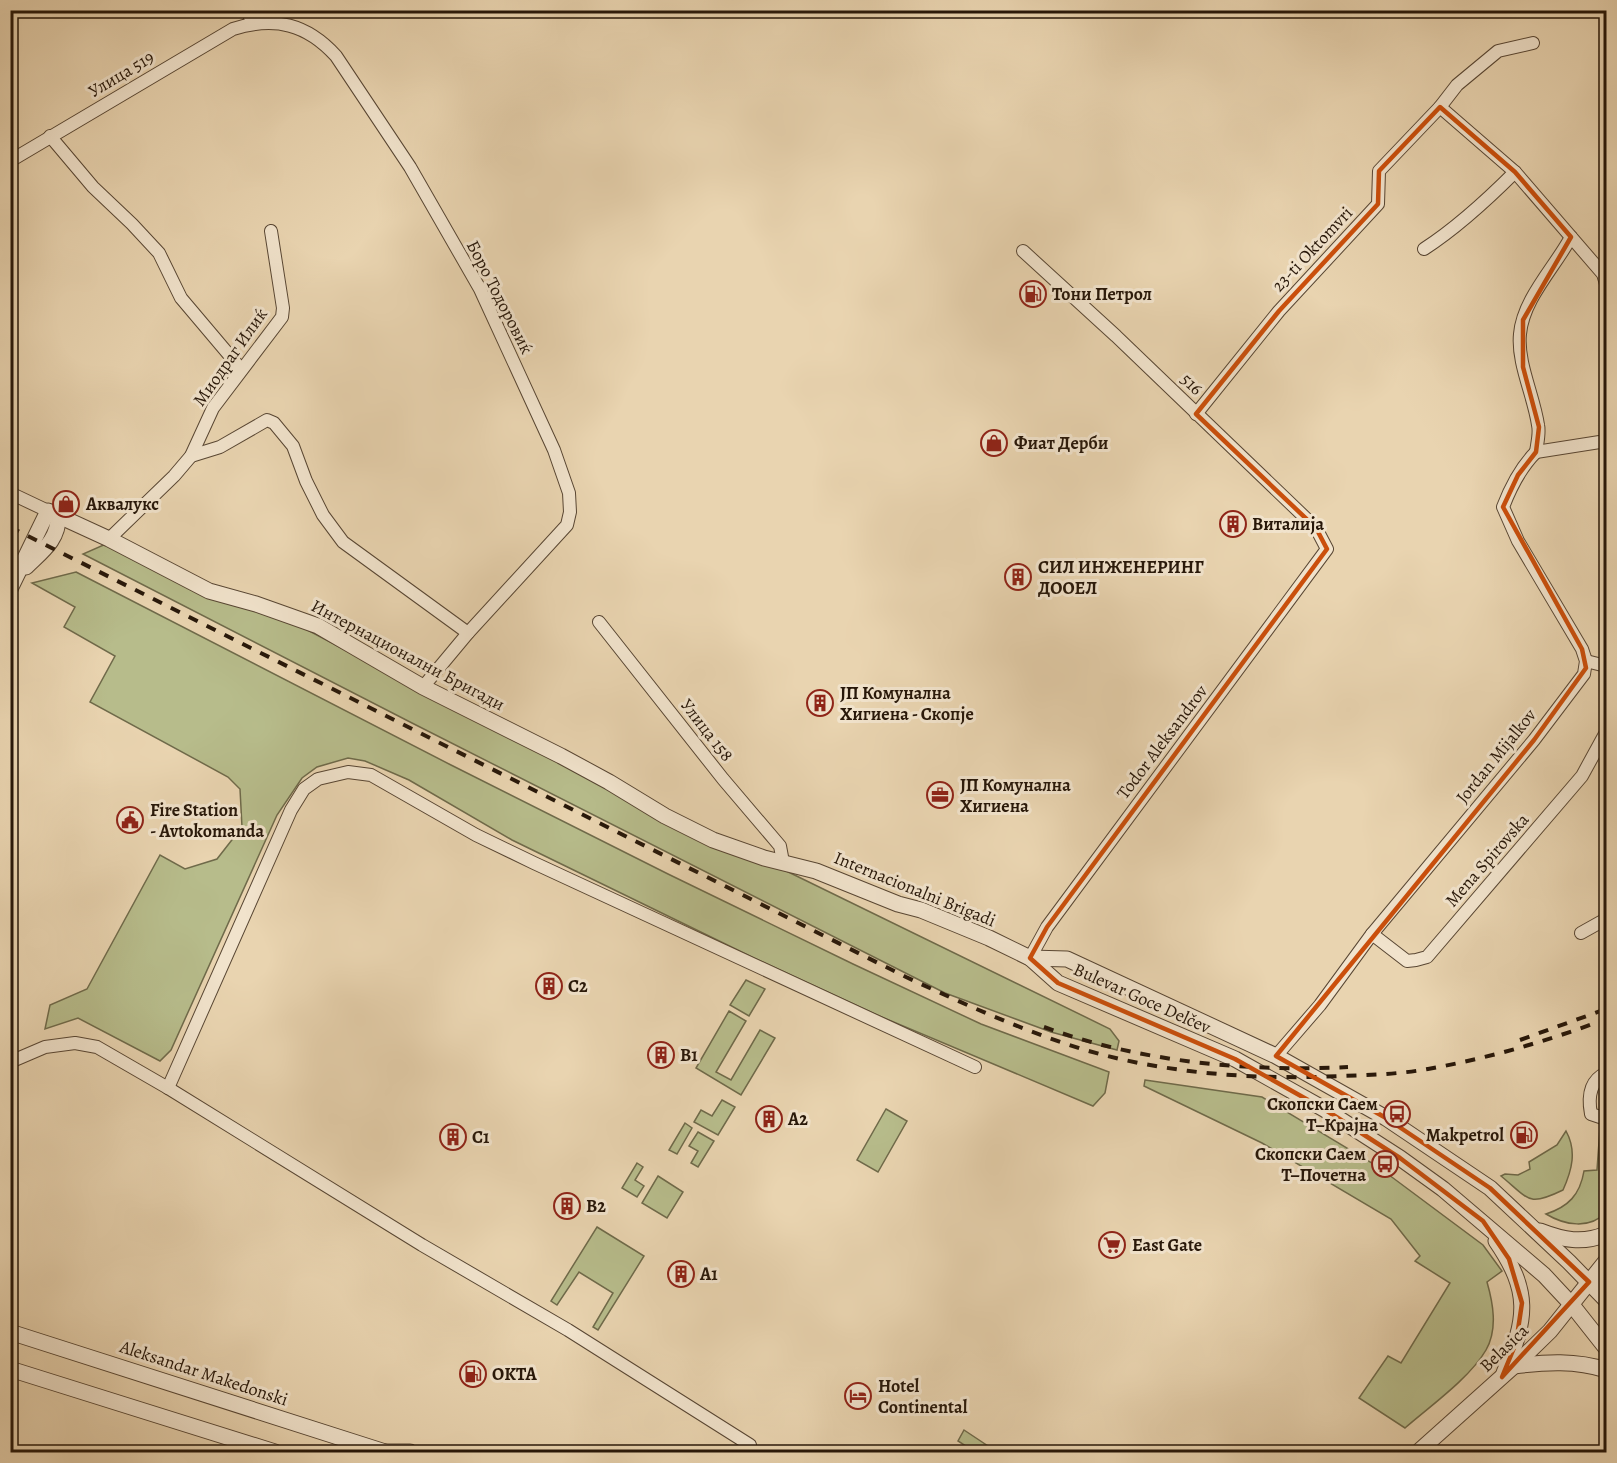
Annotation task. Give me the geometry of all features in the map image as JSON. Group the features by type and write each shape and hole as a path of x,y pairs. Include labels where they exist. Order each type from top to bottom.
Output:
{"street":[{"path":"247,10 253,24"},
{"name":"Улица 519","path":"10,161 233,29 253,24"},
{"name":"Боро Тодоровиќ","path":"253,24 288,24 308,32 325,44 336,56 410,167 480,290 554,450 569,493 570,512 567,525 468,633 423,687"},
{"name":"23-ti Oktomvri","path":"1196,414 1279,311 1378,204 1379,171 1457,85 1498,51 1533,43"},
{"path":"1440,106 1515,172 1603,274 1606,284"},
{"path":"50,136 93,188 159,253 181,298 241,369"},
{"path":"1424,249 1488,199 1515,172"},
{"name":"Миодраг Илиќ","path":"109,539 174,476 190,456 213,408 282,317 283,308 271,231"},
{"path":"1536,453 1539,427 1523,367 1519,336 1523,320 1542,282 1562,255 1571,237"},
{"name":"516","path":"1023,251 1116,336 1316,528 1328,549"},
{"path":"190,456 220,447 267,420 273,423 293,446 306,481 323,515 343,542 468,633"},
{"path":"1606,441 1536,453 1526,462 1518,475 1503,507 1518,541 1582,649 1586,661 1606,666"},
{"name":"Интернационални Бригади","path":"10,493 109,539 209,591 256,604 318,626 423,687 561,756 665,816 741,851 783,862"},
{"path":"52,542 57,527 53,514"},
{"path":"14,583 53,514"},
{"path":"14,583 52,542 70,534 109,539"},
{"name":"Todor Aleksandrov","path":"1030,958 1047,927 1328,549"},
{"name":"Улица 158","path":"599,622 730,788 780,846 783,862"},
{"name":"Jordan Mijalkov","path":"1276,1056 1320,1005 1372,934 1534,740 1584,674 1586,661"},
{"name":"Mena Spirovska","path":"1372,934 1407,961 1427,957 1582,776 1606,732"},
{"path":"168,1088 291,810 304,789 318,779 335,773 348,772 371,775 476,835 975,1068"},
{"name":"Internacionalni Brigadi","path":"783,862 816,871 898,904 921,910 1030,958"},
{"path":"1581,933 1606,919"},
{"name":"Bulevar Goce Delčev","path":"1030,958 1067,959 1276,1056 1386,1118 1490,1188 1606,1300"},
{"name":"Bulevar Goce Delčev","path":"1030,958 1059,983 1234,1059 1324,1109 1400,1158 1483,1221 1544,1275 1572,1305 1606,1348"},
{"path":"10,1062 45,1047 75,1043 97,1047 168,1088 423,1245 598,1348 750,1445"},
{"path":"1606,1073 1592,1087 1588,1098 1591,1114 1606,1119"},
{"path":"1483,1221 1509,1259 1516,1275 1522,1303 1521,1327 1502,1377"},
{"path":"1533,1228 1565,1240 1598,1238 1606,1234"},
{"name":"Belasica","path":"1418,1452 1550,1331 1606,1261"},
{"name":"Aleksandar Makedonski","path":"10,1332 385,1452 411,1452"},
{"path":"1514,1366 1577,1363 1606,1370"},
{"path":"10,1369 276,1452"}],"highlighted area":[{"path":"1440,107 1515,172 1571,237 1523,320 1523,367 1539,427 1536,452 1518,475 1503,507 1582,649 1586,668 1534,740 1276,1056 1386,1118 1490,1188 1589,1282 1502,1377 1516,1343 1522,1303 1509,1259 1483,1221 1400,1158 1324,1109 1235,1059 1058,983 1030,958 1047,927 1327,549 1316,528 1196,414 1279,311 1378,204 1379,171"}],"green space":[{"path":"108,543 298,625 404,681 1110,1029 1119,1041 1117,1050 1051,1032 945,993 83,554"},
{"path":"76,572 451,765 853,964 981,1024 1109,1072 1105,1093 1093,1106 877,1015 512,840 409,780 365,761 348,758 317,767 302,778 277,815 171,1050 160,1061 78,1018 45,1029 50,1005 87,989 160,855 185,869 217,859 242,827 240,789 228,777 90,702 115,656 64,627 75,607 32,583"},
{"path":"746,980 765,989 749,1016 730,1005"},
{"path":"729,1011 746,1021 716,1072 731,1080 760,1030 775,1038 741,1095 696,1068"},
{"path":"1145,1080 1262,1097 1377,1166 1483,1245 1502,1271 1487,1282 1493,1325 1490,1342 1479,1361 1448,1392 1405,1428 1359,1398 1388,1356 1401,1363 1450,1283 1415,1261 1420,1256 1391,1219 1262,1143 1144,1086"},
{"path":"722,1100 735,1107 718,1135 694,1122 701,1110 712,1116"},
{"path":"886,1109 907,1121 878,1172 857,1160"},
{"path":"685,1123 692,1128 677,1154 669,1150"},
{"path":"1600,1128 1606,1130 1606,1212 1600,1218 1577,1224 1561,1221 1546,1214 1561,1208 1572,1199 1584,1171 1597,1170"},
{"path":"1566,1131 1571,1146 1572,1160 1563,1190 1543,1198 1530,1198 1501,1176 1518,1175 1530,1169 1529,1162 1557,1145"},
{"path":"698,1132 714,1141 698,1167 691,1163 698,1151 689,1146"},
{"path":"637,1163 643,1167 635,1180 644,1186 637,1197 622,1188"},
{"path":"658,1176 683,1192 667,1218 642,1203"},
{"path":"597,1227 644,1256 598,1330 593,1327 613,1293 579,1272 557,1305 551,1301"},
{"path":"964,1430 997,1452 971,1452 972,1450 958,1441"}],"railway":[{"path":"10,527 906,977 971,1007 1059,1042 1114,1058 1179,1070 1277,1077 1375,1075 1417,1071 1473,1060 1540,1042 1606,1019"},
{"path":"1520,1040 1606,1009"},
{"path":"1044,1027 1118,1049 1194,1062 1271,1068 1348,1067"}],"place":[{"name":"Тони Петрол","path":"1033,294"},
{"name":"Фиат Дерби","path":"994,443"},
{"name":"Аквалукс","path":"66,504"},
{"name":"Виталија","path":"1233,524"},
{"name":"СИЛ ИНЖЕНЕРИНГ ДООЕЛ","path":"1018,577"},
{"name":"ЈП Комунална Хигиена - Скопје","path":"820,703"},
{"name":"ЈП Комунална Хигиена","path":"940,795"},
{"name":"Fire Station - Avtokomanda","path":"130,820"},
{"name":"C2","path":"549,986"},
{"name":"B1","path":"661,1055"},
{"name":"Скопски Саем Т–Крајна","path":"1397,1114"},
{"name":"A2","path":"769,1119"},
{"name":"Makpetrol","path":"1524,1135"},
{"name":"C1","path":"453,1137"},
{"name":"Скопски Саем Т–Почетна","path":"1385,1164"},
{"name":"B2","path":"567,1206"},
{"name":"East Gate","path":"1112,1245"},
{"name":"A1","path":"681,1274"},
{"name":"OKTA","path":"473,1374"},
{"name":"Hotel Continental","path":"858,1396"}]}
